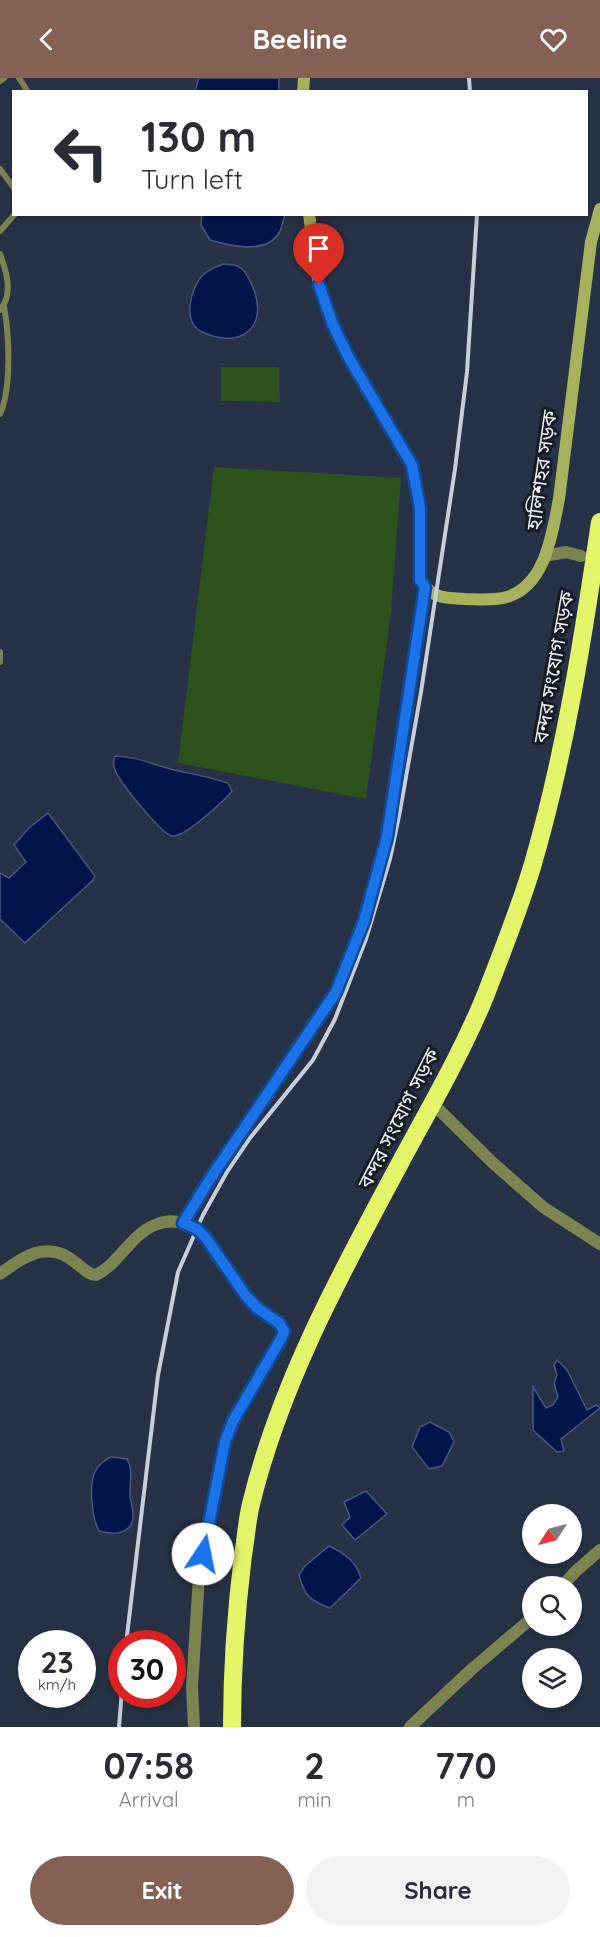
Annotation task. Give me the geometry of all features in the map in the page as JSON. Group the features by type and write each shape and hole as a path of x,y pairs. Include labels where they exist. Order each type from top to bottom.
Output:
{"highway":[{"name":"বন্দর সংযোগ সড়ক","path":"232,1727 232,1681 239,1590 250,1506 276,1421 307,1345 433,1104 484,998 508,937 531,868 555,778 577,668 600,522"}],"street":[{"name":"হালিশহর সড়ক","path":"425,587 436,596 473,599 504,598 524,589 532,580 545,556 552,536 559,499 584,287 591,242 600,209"},
{"path":"183,1223 336,992 364,921 387,837 425,587 420,580 420,508 412,465 349,358 333,325 319,285 309,216"},
{"path":"545,556 566,552 581,556"},
{"path":"433,1104 493,1163 543,1207 600,1244"},
{"path":"0,1274 24,1257 47,1251 67,1256 85,1272 96,1275 152,1226 162,1222 183,1223 197,1229 206,1238 246,1296 257,1308 279,1323 284,1331 233,1421 225,1442 199,1576 192,1687 194,1727"},
{"path":"571,1576 600,1550"},
{"path":"410,1727 522,1626"}],"lane":[{"path":"0,81 4,78"},
{"path":"0,169 12,185"},
{"path":"0,231 13,216"},
{"path":"0,254 6,270 8,290 2,308 8,327 7,389 0,414"},
{"path":"0,652 0,662"}],"green space":[{"path":"221,367 279,367 280,402 221,401"},
{"path":"214,467 401,478 391,613 366,799 178,763"}],"shaded area":[{"path":"199,78 279,78 279,90 195,90"},
{"path":"202,216 285,216 280,231 273,240 257,246 227,245 210,240 201,225"},
{"path":"223,264 235,265 246,273 256,298 258,311 255,322 249,330 241,336 230,338 202,332 196,328 190,313 192,296 198,281 208,271"},
{"path":"115,756 137,759 228,783 232,791 195,825 173,836 151,818 118,776 114,768"},
{"path":"48,813 95,876 25,943 0,919 0,873 9,878 26,862 14,845 29,828"},
{"path":"557,1360 567,1370 587,1410 596,1405 600,1408 561,1439 564,1451 557,1452 533,1430 533,1387 546,1408 553,1405 558,1397 554,1383 557,1375 554,1365"},
{"path":"430,1422 449,1432 454,1442 442,1466 429,1469 412,1447 420,1427"},
{"path":"111,1457 127,1459 131,1472 132,1521 126,1530 116,1533 99,1531 94,1518 92,1500 92,1483 96,1470"},
{"path":"366,1491 387,1514 355,1540 342,1525 350,1517 344,1502"},
{"path":"329,1546 349,1558 361,1578 330,1608 317,1603 309,1596 303,1588 299,1575 305,1566"}],"railway":[{"path":"469,78 470,90"},
{"path":"128,1630 158,1375 178,1272 203,1215 227,1172 250,1138 313,1060 335,1019 366,939 390,859 421,692 455,469 467,372 477,216"},
{"path":"119,1727 121,1708"}],"route":[{"path":"203,1554 225,1442 233,1421 284,1331 279,1323 257,1308 246,1296 206,1238 197,1229 183,1223 336,992 364,921 387,837 394,800 425,587 420,580 420,508 412,465 349,358 333,325 319,285"}]}
